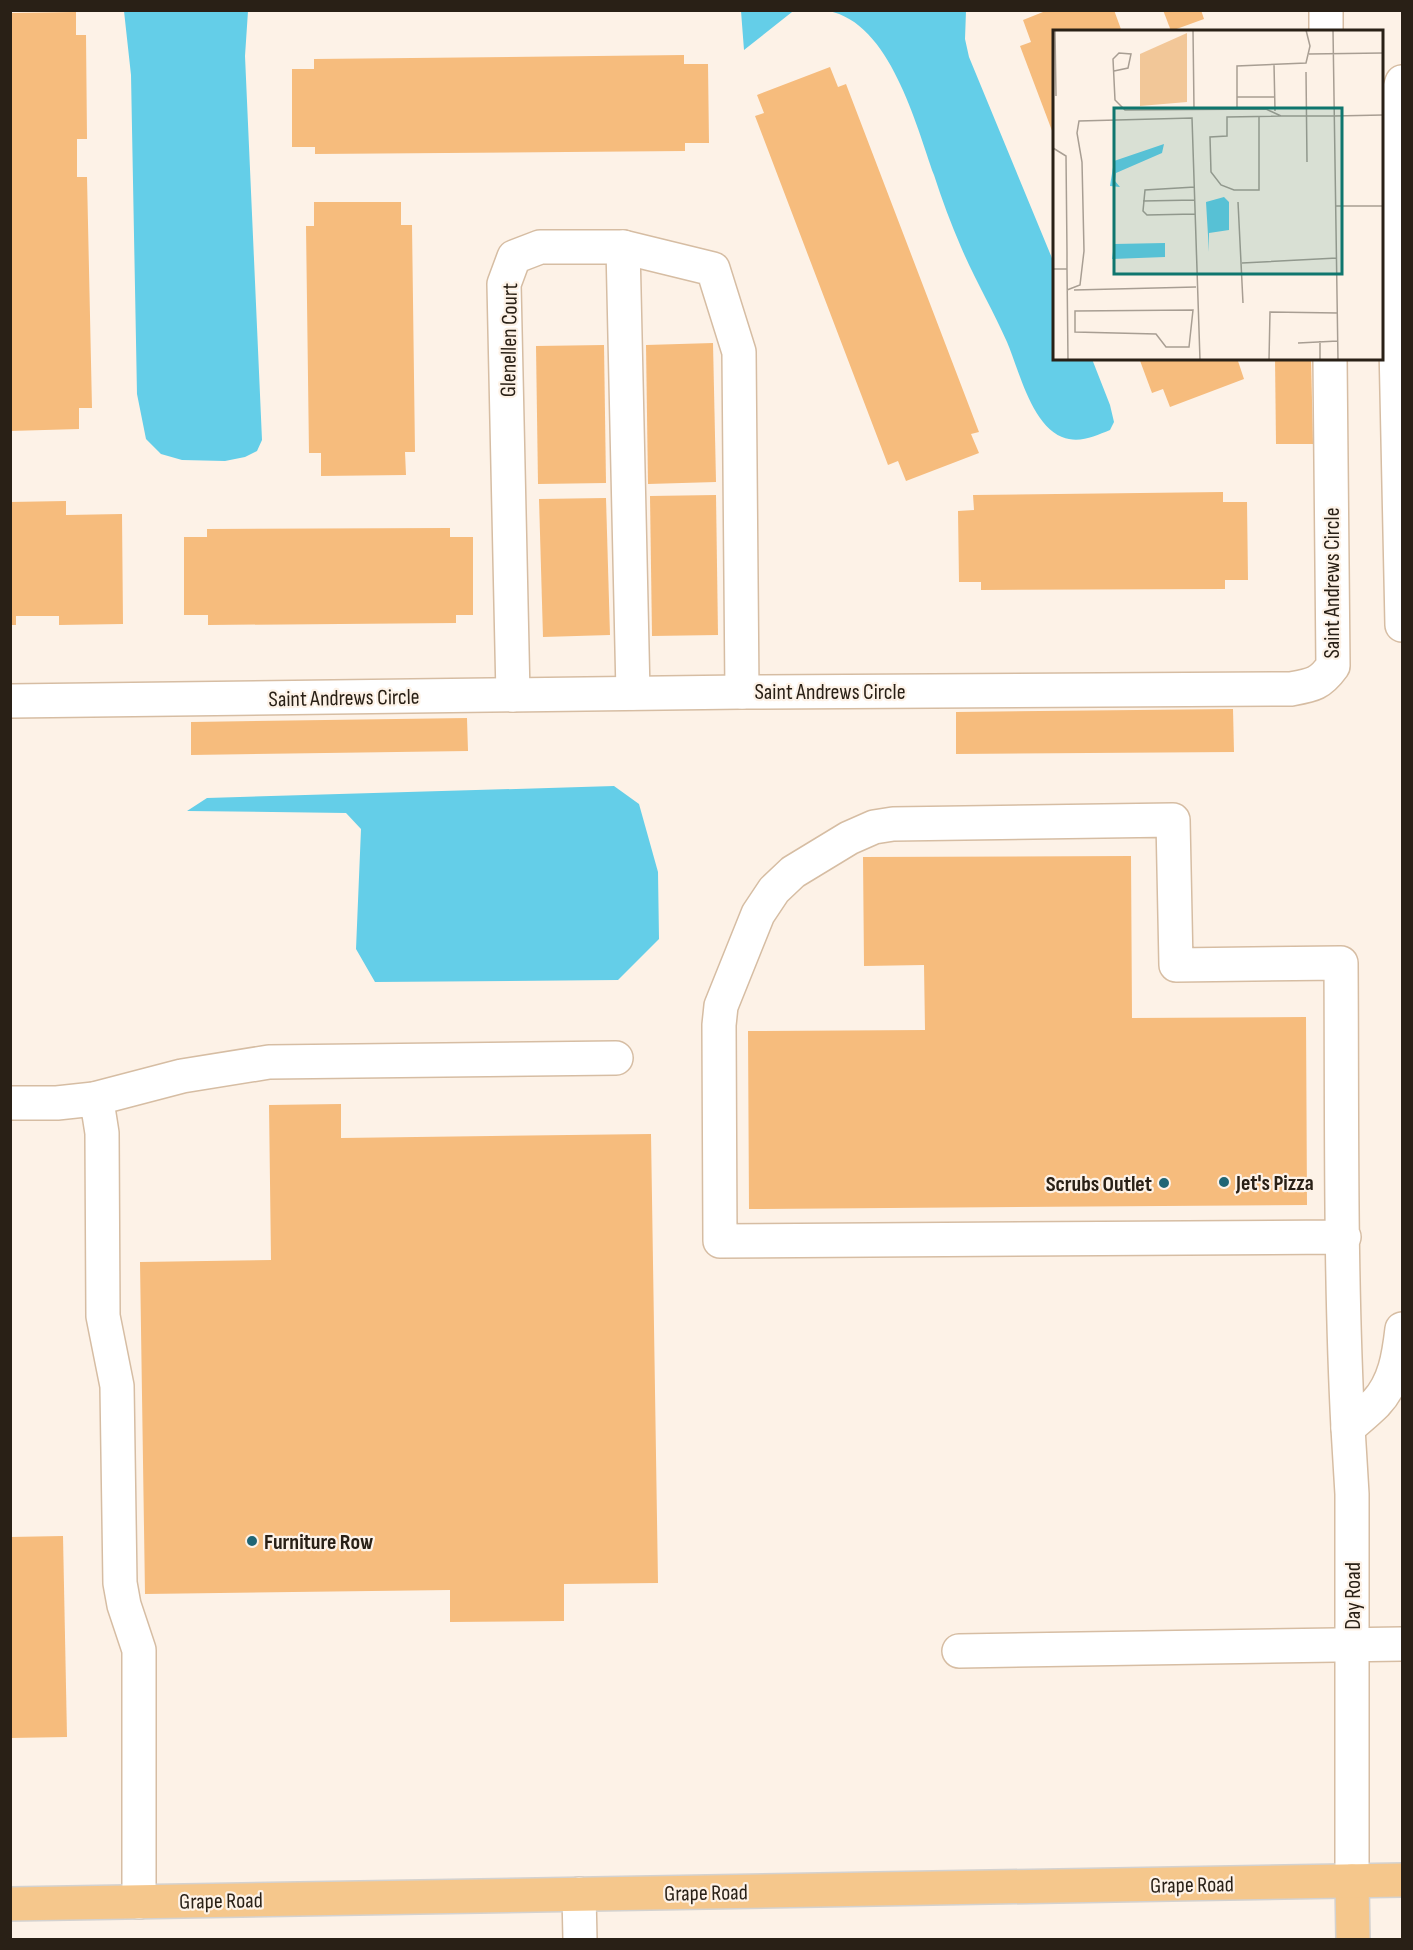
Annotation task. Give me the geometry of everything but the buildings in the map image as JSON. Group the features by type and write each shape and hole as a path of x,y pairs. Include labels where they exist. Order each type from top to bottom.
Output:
{"main road":[{"name":"Grape Road","path":"10,1904 1402,1880"},
{"path":"1352,1881 1353,1940"}],"street":[{"path":"1326,10 1326,30"},
{"path":"1402,82 1396,101 1392,159 1402,625"},
{"name":"Glenellen Court","path":"513,695 504,284 514,257 540,247 623,247 713,268 739,352 742,692"},
{"path":"623,247 633,693"},
{"name":"Saint Andrews Circle","path":"10,701 633,693 1291,689 1314,685 1324,678 1333,666 1330,360"},
{"name":"Day Road","path":"1344,1237 720,1241 719,1025 721,1006 758,914 774,890 793,872 849,838 874,827 893,824 1173,820 1176,965 1341,963 1344,1237 1345,1368 1352,1494 1352,1881"},
{"path":"10,1103 57,1103 94,1099 182,1076 269,1062 616,1058"},
{"path":"94,1099 102,1133 103,1316 117,1386 120,1583 124,1605 139,1650 139,1902"},
{"path":"1348,1428 1378,1401 1398,1376 1402,1329"},
{"path":"959,1651 1402,1644"},
{"path":"579,1894 580,1940"}],"water":[{"path":"741,10 798,11 792,12 744,50"},
{"path":"124,11 248,11 245,56 262,440 257,451 245,457 225,461 182,460 161,454 146,439 137,394 131,75"},
{"path":"828,11 966,11 965,39 969,57 1053,261 1053,360 1092,360 1110,405 1114,422 1110,430 1087,438 1068,439 1051,430 1034,409 1007,342 957,238 919,130 897,78 884,55 868,34 850,19"},
{"path":"614,786 639,804 658,872 659,939 618,980 375,982 356,949 361,829 346,813 187,811 207,798"}],"place":[{"name":"Jet's Pizza","path":"1224,1182"},
{"name":"Scrubs Outlet","path":"1164,1183"},
{"name":"Furniture Row","path":"252,1541"}]}
